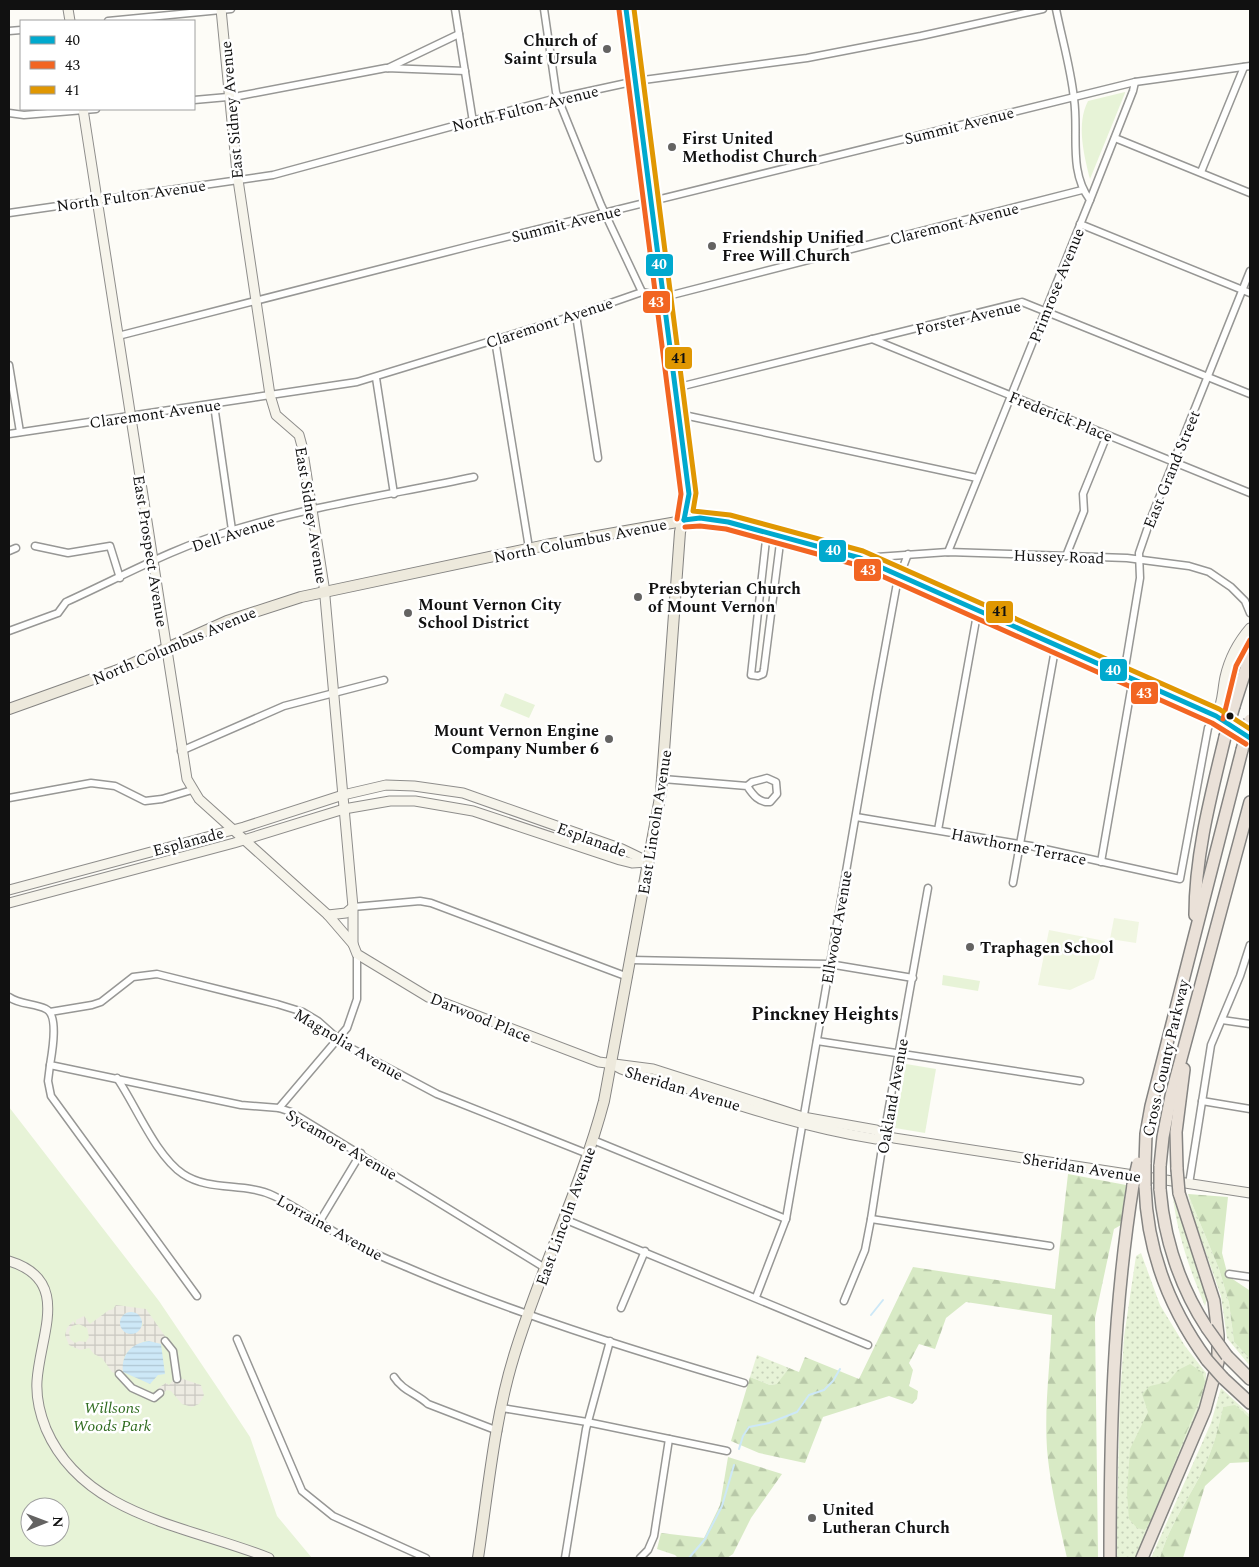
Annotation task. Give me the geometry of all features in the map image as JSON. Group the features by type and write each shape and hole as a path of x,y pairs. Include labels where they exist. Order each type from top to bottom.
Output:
{"highway":[{"path":"1195,930 1195,886 1212,794 1225,737 1250,656"},
{"name":"Cross County Parkway","path":"1250,720 1148,1119 1142,1164 1149,1231 1162,1277 1178,1314 1207,1360 1250,1403"},
{"name":"Cross County Parkway","path":"1250,802 1168,1109 1160,1166 1160,1189 1165,1223 1177,1270 1194,1307 1207,1328 1227,1356 1250,1380"},
{"path":"1142,1558 1205,1410 1218,1362 1218,1335 1214,1301 1188,1225 1180,1193 1177,1169 1176,1132 1186,1042"},
{"path":"1110,1558 1112,1379 1121,1280 1133,1185 1142,1164"}],"main road":[{"name":"East Lincoln Avenue","path":"478,1558 502,1408 514,1356 593,1140 612,1064 663,779 680,541 689,494 626,9"},
{"name":"North Columbus Avenue","path":"9,710 118,670 166,647 246,614 324,592 529,548 700,518 767,531 860,558 1216,716 1250,738"}],"street":[{"path":"118,20 224,9"},
{"name":"East Sidney Avenue","path":"224,9 237,180 270,395 276,414 299,435 313,510 324,592 343,795 353,907 352,944"},
{"path":"455,9 473,122"},
{"path":"544,9 558,99 605,214 642,292"},
{"name":"North Fulton Avenue","path":"9,213 273,175 558,99 636,81 807,58 1043,9"},
{"path":"1056,9 1074,98 1075,150 1082,190 1090,200"},
{"path":"386,68 459,34"},
{"path":"1201,172 1247,67"},
{"name":"Summit Avenue","path":"118,336 1135,82 1247,67"},
{"path":"195,100 230,96 386,68 465,71"},
{"name":"Primrose Avenue","path":"948,552 1115,138 1135,82"},
{"path":"9,113 24,115 73,110"},
{"name":"East Prospect Avenue","path":"83,110 181,751 187,779 199,799 328,915 352,944 357,954 357,999 347,1028 279,1108"},
{"path":"1115,138 1250,192"},
{"name":"Claremont Avenue","path":"9,434 214,405 376,378 576,315 642,292 664,297 1082,190"},
{"path":"1080,224 1250,294"},
{"name":"East Grand Street","path":"1101,862 1128,676 1140,578 1139,553 1144,536 1250,271"},
{"name":"Forster Avenue","path":"675,388 1022,302 1046,310 1250,394"},
{"path":"576,315 598,458"},
{"name":"Frederick Place","path":"872,339 1174,461 1250,494"},
{"path":"495,340 529,548"},
{"path":"9,365 20,432"},
{"path":"376,378 394,494"},
{"path":"214,405 232,530"},
{"path":"679,414 977,478"},
{"path":"1066,556 1084,511 1083,494 1107,435"},
{"name":"Dell Avenue","path":"9,631 58,613 66,602 153,561 232,530 313,510 474,477"},
{"path":"767,531 755,676 763,674 764,669 781,535"},
{"path":"35,546 68,553 110,546 120,578"},
{"path":"9,551 16,548"},
{"name":"Hussey Road","path":"860,558 948,552 1140,559 1202,569 1223,581 1248,602 1245,606 1250,614"},
{"name":"Ellwood Avenue","path":"756,1297 786,1220 878,683 900,575 908,554"},
{"path":"938,830 978,609"},
{"path":"1216,716 1221,706 1225,678 1236,646 1250,628"},
{"path":"1013,883 1056,644"},
{"path":"181,751 266,713 333,692 384,680"},
{"name":"Hawthorne Terrace","path":"856,817 1019,844 1180,880 1208,728 1216,716"},
{"path":"663,779 747,786 752,782 767,778 776,782 777,794 770,802 760,801 747,786"},
{"path":"9,798 91,783 115,786 145,801 162,799 192,790"},
{"name":"Esplanade","path":"9,890 232,830 343,795 386,785 446,790 500,805 622,849 649,862"},
{"name":"Esplanade","path":"9,903 244,840 344,809 390,801 415,800 454,806 620,860 632,863 649,862"},
{"name":"Oakland Avenue","path":"844,1301 865,1250 872,1219 884,1136 928,888"},
{"path":"328,915 346,913 353,907 420,901 431,903 628,977"},
{"path":"1189,1184 1211,1046 1250,945"},
{"name":"Darwood Place","path":"357,954 428,997 547,1044 598,1062 612,1064"},
{"path":"631,960 829,964 912,978"},
{"name":"Magnolia Avenue","path":"50,1012 101,1002 133,977 157,974 303,1012 318,1021 338,1039 403,1078 437,1094 588,1154"},
{"path":"9,997 23,1004 46,1009 50,1012 54,1020 48,1081 51,1096 197,1296"},
{"path":"1222,1020 1250,1024"},
{"path":"817,1041 898,1055 1080,1081"},
{"name":"Sheridan Avenue","path":"612,1064 626,1064 653,1069 802,1121 876,1130 884,1136 1250,1193"},
{"path":"50,1065 116,1078"},
{"name":"Sycamore Avenue","path":"116,1078 241,1105 279,1108 291,1112 361,1153 545,1268"},
{"name":"Lorraine Avenue","path":"116,1078 165,1158 183,1174 205,1184 264,1192 320,1221 345,1238 405,1267 528,1314 744,1383"},
{"path":"1202,1101 1250,1109"},
{"path":"593,1140 786,1220"},
{"path":"320,1221 361,1153"},
{"path":"564,1219 756,1297 868,1346"},
{"path":"872,1219 1050,1246"},
{"path":"621,1308 645,1251"},
{"path":"9,1261 32,1272 46,1293 49,1308 37,1381 38,1405 52,1441 73,1470 96,1491 130,1510 269,1558"},
{"path":"1229,1274 1250,1277"},
{"path":"237,1339 302,1491 333,1516 426,1558"},
{"path":"165,1341 174,1356 177,1379"},
{"path":"565,1558 587,1422 610,1341"},
{"path":"120,1374 132,1388 154,1398 160,1393"},
{"path":"394,1377 402,1388 419,1396 428,1404 498,1431"},
{"path":"502,1408 587,1422 727,1451"},
{"path":"640,1558 648,1550 654,1536 668,1439"}],"green space":[{"path":"1125,92 1090,179 1082,140 1084,110 1088,101"},
{"path":"505,693 535,705 529,718 500,706"},
{"path":"1114,918 1139,922 1136,943 1110,939"},
{"path":"1049,930 1105,941 1094,979 1070,990 1038,985"},
{"path":"943,975 980,981 978,991 942,985"},
{"path":"906,1064 936,1069 925,1133 895,1128"},
{"name":"Willsons Woods Park","path":"9,1107 159,1301 219,1390 250,1437 277,1516 312,1558 9,1558"},
{"path":"1068,1174 1126,1185 1121,1225 1114,1229 1095,1318 1098,1558 1067,1558 1055,1504 1048,1463 1046,1432 1052,1315 966,1302 946,1318 935,1349 919,1344 909,1363 913,1370 909,1386 918,1391 917,1399 912,1404 889,1396 823,1417 805,1463 759,1453 731,1441 750,1377 770,1385 777,1384 789,1368 799,1372 805,1357 859,1379 913,1267 1055,1289"},
{"path":"1188,1194 1219,1269 1229,1303 1234,1342 1250,1359 1250,1366 1227,1338 1221,1296 1193,1216"},
{"path":"1188,1194 1228,1197 1222,1253 1228,1276 1249,1290 1250,1359 1234,1342 1229,1303 1219,1269"},
{"path":"1173,1198 1208,1296 1205,1306 1185,1253"},
{"path":"1141,1253 1160,1305 1185,1346 1206,1373 1206,1393 1139,1558 1116,1558 1120,1398 1124,1337 1136,1256"},
{"path":"757,1355 789,1368 778,1384 770,1385 750,1377"},
{"path":"1190,1364 1202,1372 1205,1382 1201,1396 1153,1516 1145,1530 1137,1528 1129,1519 1127,1493 1130,1449 1148,1412 1142,1394 1150,1386 1168,1382 1178,1370"},
{"path":"1221,1388 1250,1415 1250,1418 1235,1406 1223,1407 1214,1443 1200,1475 1169,1533 1160,1558 1151,1558 1211,1423"},
{"path":"1235,1405 1250,1418 1250,1462 1230,1463 1205,1486 1183,1558 1160,1558 1169,1533 1209,1456 1223,1407"},
{"path":"728,1457 782,1474 751,1518 733,1554 727,1558 678,1558 675,1555 657,1549 661,1533 704,1538 720,1505"}],"shaded area":[{"path":"116,1305 146,1309 167,1339 161,1344 145,1341 129,1350 124,1357 123,1372 117,1374 112,1372 102,1358 94,1354 89,1348 80,1350 69,1345 65,1335 67,1328 73,1321 76,1324 76,1320 84,1316 90,1324 109,1310 112,1310","holes":["133,1312 140,1317 143,1325 135,1333 126,1332 124,1314","79,1324 87,1328 89,1337 86,1342 79,1341 75,1343 70,1339 69,1332 72,1326"]},
{"path":"180,1378 201,1385 204,1395 199,1404 192,1407 182,1404 171,1391 167,1390 161,1395 158,1388 166,1383 169,1385 174,1379"}],"water":[{"path":"131,1312 139,1315 142,1323 139,1331 131,1334 123,1331 120,1323 123,1315"},
{"path":"149,1341 161,1344 165,1374 158,1375 150,1384 123,1372 124,1360 128,1351 137,1344"}],"waterway":[{"path":"871,1315 883,1300"},
{"path":"739,1449 743,1436 749,1427 769,1423 797,1412 809,1395 824,1390 833,1381 840,1369"},
{"path":"689,1558 705,1539 722,1506 734,1465"}],"transit line":[{"name":"40","path":"626,9 689,494 684,520"},
{"name":"41","path":"634,9 696,493 693,511 730,515 863,551 1219,709 1250,729"},
{"name":"43","path":"619,10 681,494 677,519"},
{"name":"40","path":"684,520 700,518 728,522 860,558 1216,716 1250,738"},
{"name":"43","path":"685,527 700,526 726,529 857,565 1212,723 1246,744"},
{"name":"43","path":"1223,719 1236,666 1250,640"}],"place":[{"name":"Church of Saint Ursula","path":"607,49"},
{"name":"First United Methodist Church","path":"672,147"},
{"name":"Friendship Unified Free Will Church","path":"712,246"},
{"name":"Presbyterian Church of Mount Vernon","path":"638,597"},
{"name":"Mount Vernon City School District","path":"408,613"},
{"name":"Mount Vernon Engine Company Number 6","path":"609,739"},
{"name":"Traphagen School","path":"970,947"},
{"name":"United Lutheran Church","path":"812,1518"}],"district":[{"name":"Pinckney Heights","path":"825,1014"}]}
